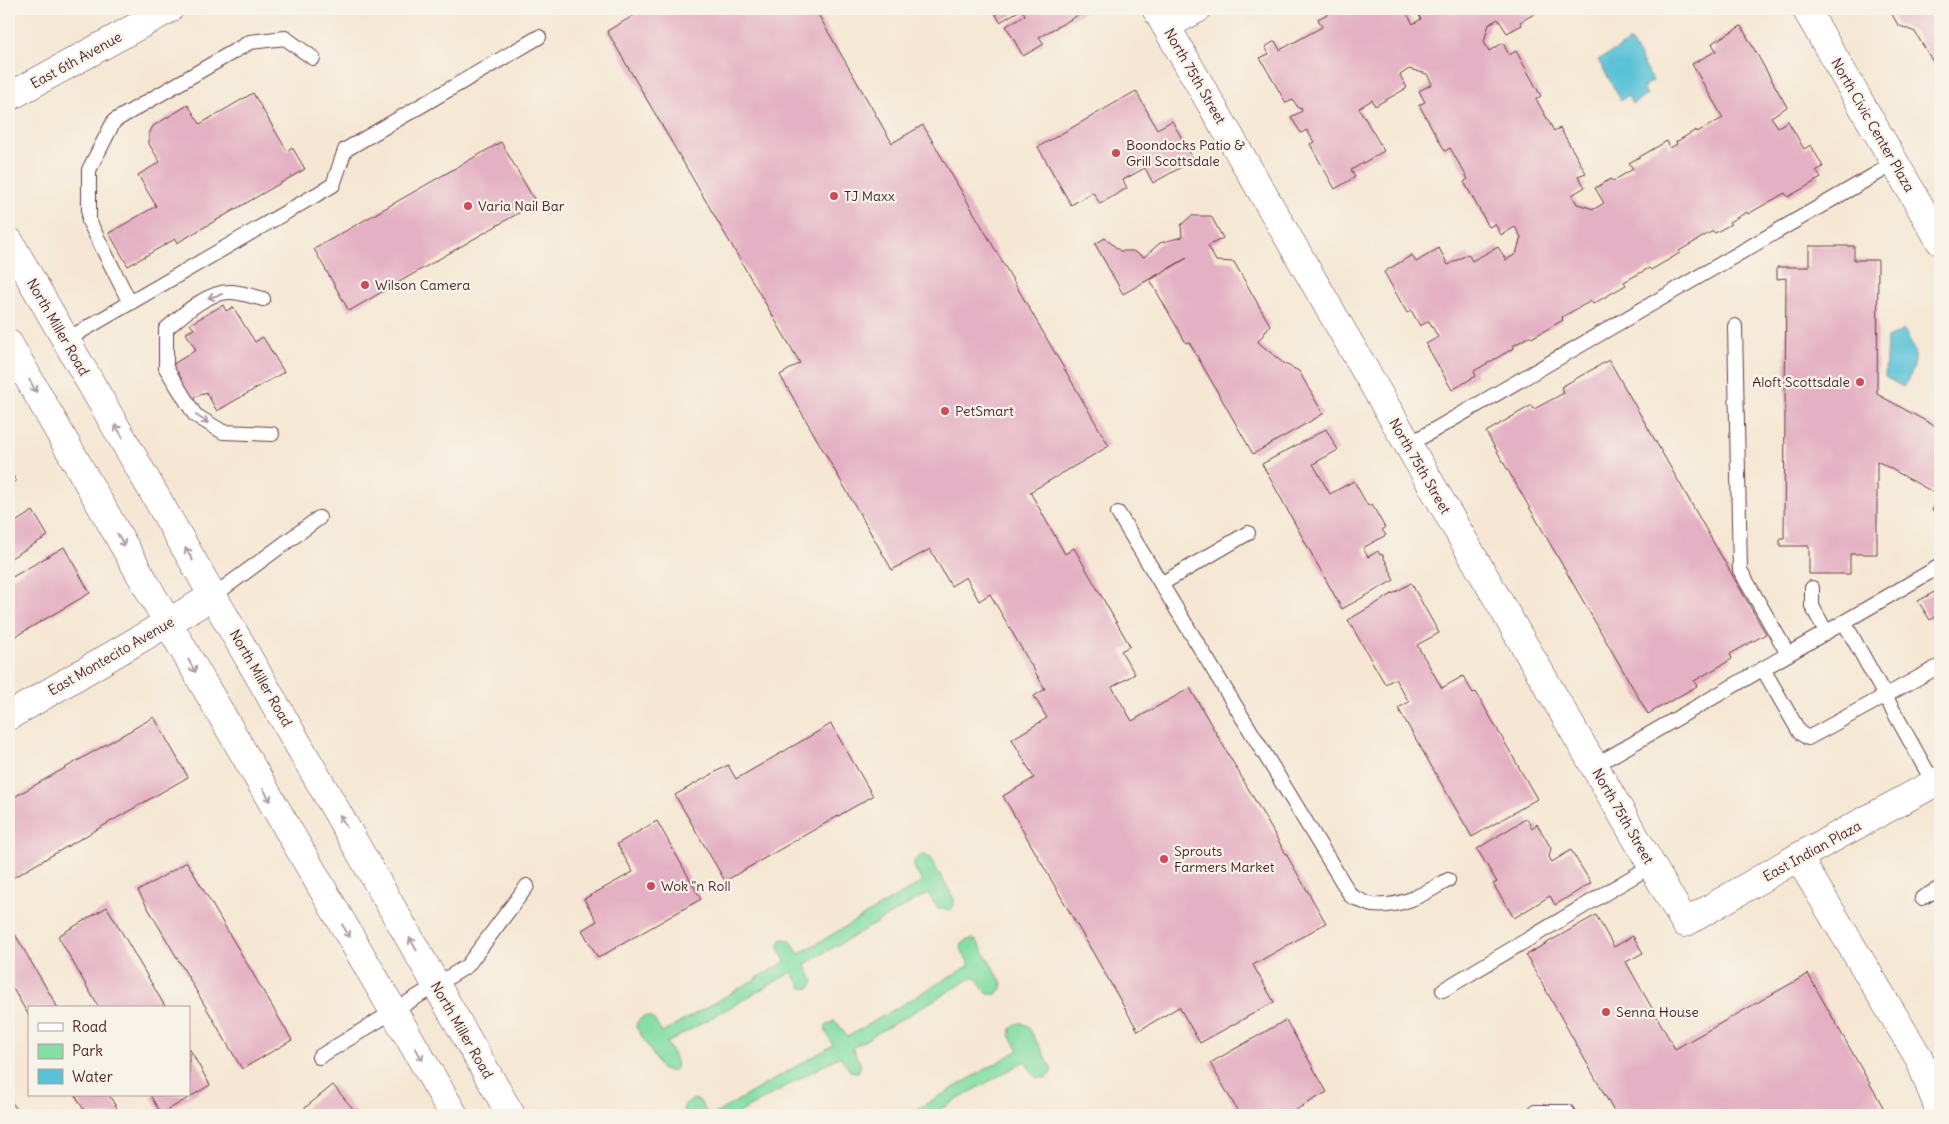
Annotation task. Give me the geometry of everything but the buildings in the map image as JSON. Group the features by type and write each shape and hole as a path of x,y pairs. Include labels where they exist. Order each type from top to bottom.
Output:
{"street":[{"name":"East 6th Avenue","path":"9,97 169,9"},
{"path":"1161,18 1197,9"},
{"name":"North Civic Center Plaza","path":"1806,9 1940,241"},
{"name":"North 75th Street","path":"1161,18 1684,923"},
{"name":"North Miller Road","path":"9,242 511,1115"},
{"path":"9,344 168,623 454,1115"},
{"name":"East Montecito Avenue","path":"9,716 213,596"},
{"name":"East Indian Plaza","path":"1684,923 1798,857 1937,782"},
{"path":"1798,857 1919,1058 1940,1112"}],"lane":[{"path":"66,340 333,185 345,150 539,37"},
{"path":"130,303 89,221 89,170 114,121 250,42 285,38 313,58"},
{"path":"1408,445 1895,163"},
{"path":"263,298 231,292 208,298 182,315 166,329 166,368 195,415 223,432 272,434"},
{"path":"1735,326 1740,570 1788,654"},
{"path":"1118,513 1351,896 1372,905 1393,905 1414,899 1448,880"},
{"path":"213,596 319,518"},
{"path":"1161,584 1248,533"},
{"path":"1594,766 1940,566"},
{"path":"1812,588 1812,606 1826,632"},
{"path":"1844,622 1937,782"},
{"path":"1763,669 1800,733 1808,738 1936,668"},
{"path":"1443,990 1651,866"},
{"path":"319,1056 437,986 467,966 527,886"},
{"path":"1922,898 1940,888"},
{"path":"1535,1112 1567,1112 1569,1115"}],"green space":[{"path":"924,855 930,858 954,899 954,904 950,910 938,909 928,893 805,964 814,982 810,988 802,988 792,972 667,1043 676,1062 676,1067 670,1071 662,1070 636,1026 640,1019 652,1017 662,1033 785,962 779,947 782,939 790,940 799,954 922,882 914,867 914,861"},
{"path":"967,940 977,941 1002,983 1002,988 997,994 986,992 975,976 852,1048 861,1065 858,1072 850,1071 840,1056 735,1115 713,1115 833,1045 826,1031 826,1026 834,1021 847,1037 970,965 961,950 961,945"},
{"path":"1016,1024 1027,1025 1051,1067 1051,1073 1047,1078 1035,1077 1025,1061 939,1110 941,1115 907,1115 1019,1050 1010,1035 1011,1029"},
{"path":"694,1099 700,1101 708,1115 687,1115 683,1110 685,1104"}],"water":[{"path":"1631,41 1653,81 1643,87 1647,95 1632,104 1628,96 1621,100 1598,60"},
{"path":"1904,330 1909,338 1915,359 1912,372 1903,387 1885,377 1887,338"}],"place":[{"name":"Boondocks Patio & Grill Scottsdale","path":"1116,153"},
{"name":"TJ Maxx","path":"834,196"},
{"name":"Varia Nail Bar","path":"468,206"},
{"name":"Wilson Camera","path":"365,285"},
{"name":"Aloft Scottsdale","path":"1860,382"},
{"name":"PetSmart","path":"945,411"},
{"name":"Sprouts Farmers Market","path":"1164,859"},
{"name":"Wok \"n Roll","path":"651,886"},
{"name":"Senna House","path":"1606,1012"}]}
